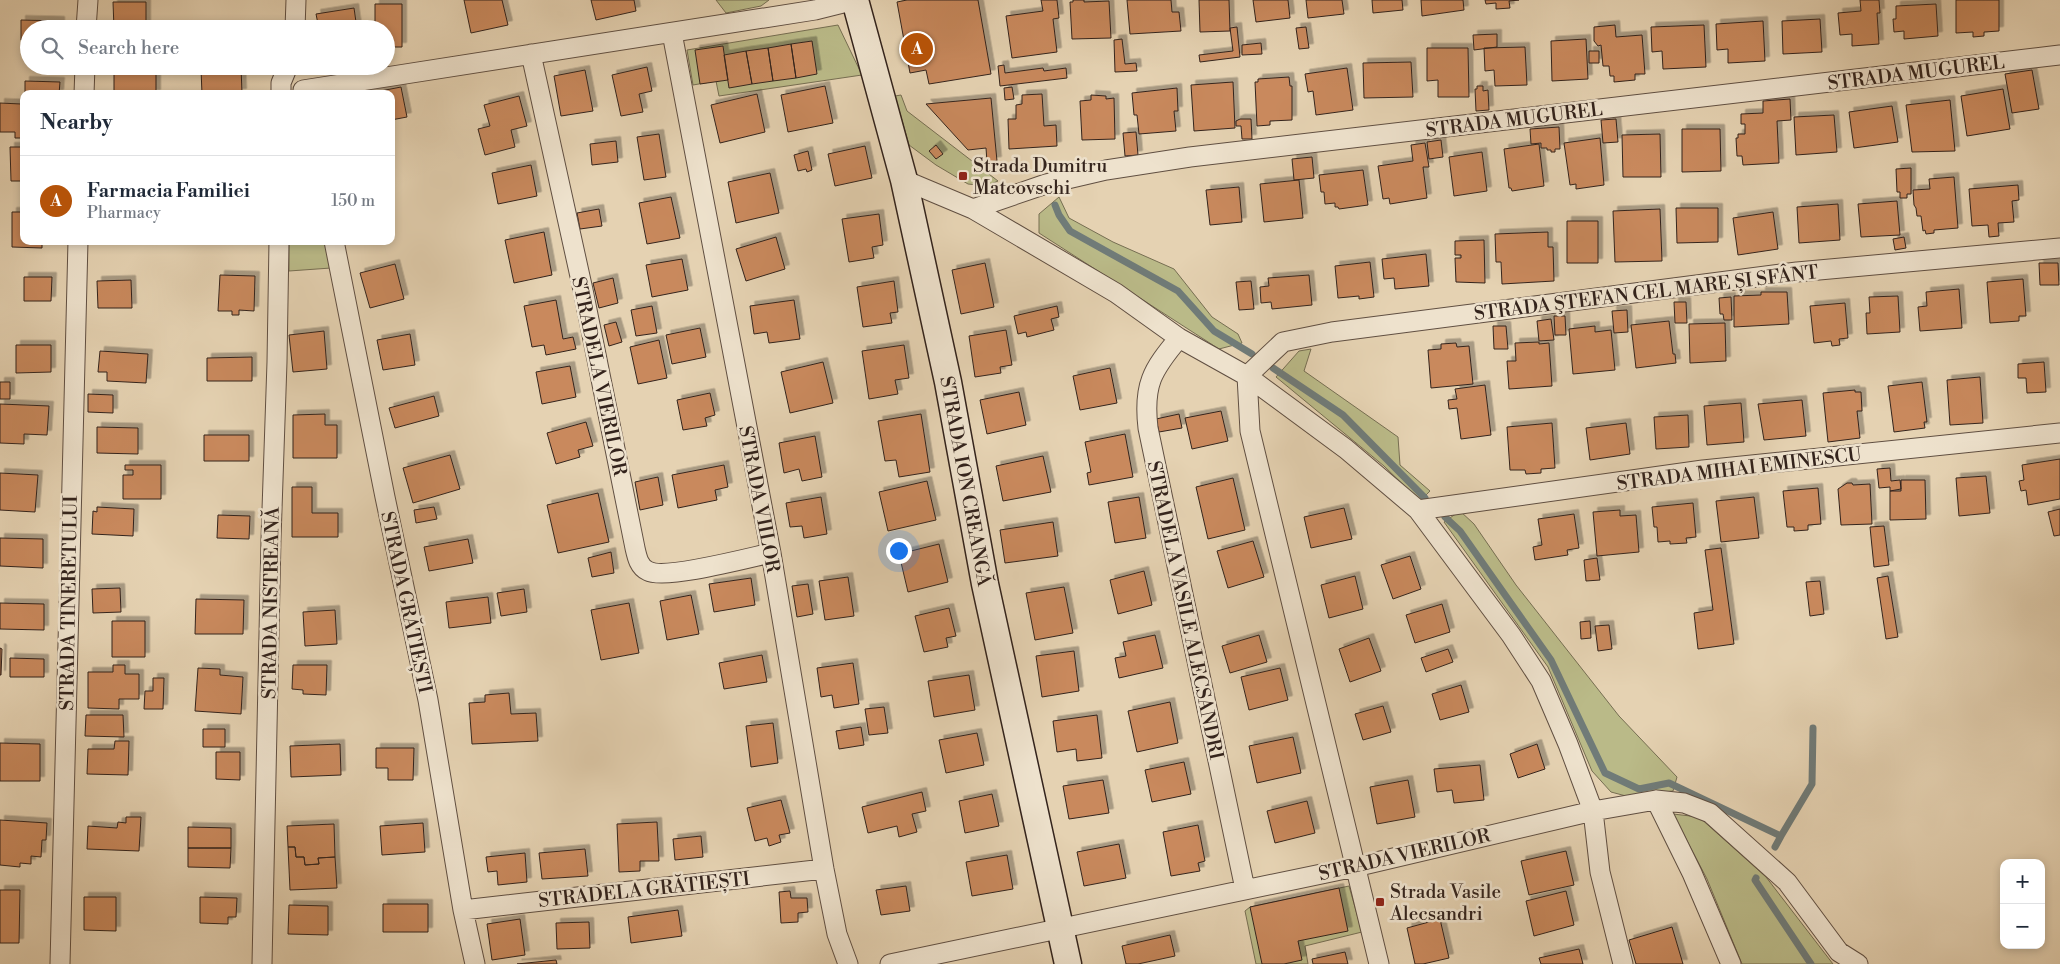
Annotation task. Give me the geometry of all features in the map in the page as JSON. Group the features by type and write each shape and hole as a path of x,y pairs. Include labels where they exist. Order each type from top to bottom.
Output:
{"street":[{"path":"87,20 88,0"},
{"path":"295,20 296,0"},
{"path":"316,90 531,54 672,34 811,5 855,0"},
{"name":"STRADA ION CREANGĂ","path":"855,0 904,180 948,382 985,584 1068,964"},
{"name":"STRADA VIILOR","path":"672,34 771,553 824,869 837,934 848,964"},
{"name":"STRADELA VIERILOR","path":"531,54 583,290 635,548 640,564 648,571 660,574 681,572 771,553"},
{"name":"STRADA MUGUREL","path":"973,210 1046,184 1106,170 1190,157 2060,55"},
{"path":"84,90 85,75"},
{"path":"281,90 281,83 284,75"},
{"path":"300,75 304,90"},
{"path":"904,180 973,210 1116,293 1179,338 1247,376 1346,448 1418,510 1512,636 1541,681 1568,744 1593,811 1600,872 1623,964"},
{"name":"STRADA TINERETULUI","path":"60,964 78,245"},
{"name":"STRADA NISTREANĂ","path":"262,964 270,549 279,245"},
{"name":"STRADA GRĂTIEȘTI","path":"335,245 428,700 463,910 475,964"},
{"name":"STRADA ŞTEFAN CEL MARE ȘI SFÂNT","path":"1247,376 1283,342 1332,332 1797,272 2060,248"},
{"name":"STRADELA VASILE ALECSANDRI","path":"1179,338 1160,361 1150,381 1145,403 1148,428 1245,889"},
{"path":"1247,376 1250,431 1379,964"},
{"name":"STRADA MIHAI EMINESCU","path":"1418,510 1703,470 2060,433"},
{"path":"1656,800 1692,873 1731,964"},
{"name":"STRADA VIERILOR","path":"890,964 1355,867 1593,811 1656,800 1684,803 1710,812 1787,882 1839,952 1858,964"},
{"name":"STRADELA GRĂTIEȘTI","path":"463,910 824,869"}],"green space":[{"path":"716,0 769,0 761,6 726,13"},
{"path":"838,25 862,75 719,96 716,81 693,85 687,50"},
{"path":"901,95 907,111 998,181 987,186 968,184 936,165 909,145 895,96"},
{"path":"1059,197 1069,218 1113,242 1174,269 1212,317 1238,334 1242,343 1219,349 1039,233 1039,214"},
{"path":"289,245 327,245 331,268 289,271"},
{"path":"1311,349 1304,371 1398,437 1400,465 1430,491 1420,501 1384,466 1276,377 1299,351"},
{"path":"1460,511 1474,524 1516,585 1619,716 1677,777 1673,791 1626,796 1611,792 1592,771 1548,667 1444,522"},
{"path":"1673,814 1699,817 1766,877 1833,964 1742,964 1707,879"},
{"path":"1349,886 1362,932 1305,946 1308,964 1256,964 1245,911 1250,907"}],"building":[{"path":"464,0 502,0 508,25 471,33"},
{"path":"591,0 634,0 636,11 596,20"},
{"path":"907,0 978,0 991,74 929,84 926,70 910,73 897,2"},
{"path":"1041,0 1057,0 1059,18 1053,19 1057,52 1012,58 1006,16 1043,11"},
{"path":"1073,0 1084,0 1084,2 1109,1 1111,38 1072,39 1070,2 1073,2"},
{"path":"1127,0 1171,0 1172,12 1179,12 1181,31 1130,34"},
{"path":"1199,0 1229,0 1230,31 1200,32"},
{"path":"1253,0 1288,0 1290,18 1256,22"},
{"path":"1306,0 1342,0 1344,14 1308,18"},
{"path":"1372,0 1402,0 1403,10 1373,13"},
{"path":"1421,0 1463,0 1464,10 1422,16"},
{"path":"1485,0 1519,0 1509,1 1510,8 1496,9 1496,3 1486,4"},
{"path":"1860,0 1879,0 1880,13 1877,13 1879,44 1852,46 1852,34 1840,35 1838,13 1861,11"},
{"path":"1956,0 1999,0 1999,31 1984,32 1984,36 1973,37 1973,32 1956,33"},
{"path":"113,2 146,2 146,20 114,20"},
{"path":"375,4 402,4 402,47 395,47 395,20 375,20"},
{"path":"1936,4 1938,36 1904,39 1904,31 1894,32 1893,19 1896,19 1896,6"},
{"path":"354,8 356,20 317,20 316,14"},
{"path":"1820,19 1822,52 1783,54 1782,21"},
{"path":"1763,21 1765,61 1728,63 1728,49 1717,50 1716,24"},
{"path":"1615,25 1616,37 1642,35 1645,74 1635,74 1635,80 1614,82 1614,76 1610,76 1609,66 1603,66 1601,45 1598,46 1594,41 1594,27"},
{"path":"1704,25 1706,67 1663,69 1662,51 1652,52 1651,27"},
{"path":"1237,27 1240,57 1200,62 1199,55 1233,51 1230,28"},
{"path":"1306,27 1309,48 1299,49 1296,28"},
{"path":"1497,34 1497,47 1474,50 1473,35"},
{"path":"1122,39 1125,64 1136,63 1137,71 1115,72 1114,40"},
{"path":"1586,39 1588,79 1552,81 1551,41"},
{"path":"812,41 817,74 796,78 791,44"},
{"path":"1261,43 1262,54 1242,55 1242,45"},
{"path":"791,44 796,78 773,81 768,48"},
{"path":"723,46 728,80 700,84 695,50"},
{"path":"1525,47 1527,85 1495,86 1494,70 1485,71 1484,48"},
{"path":"768,48 773,81 752,84 746,51"},
{"path":"1427,48 1468,48 1469,97 1438,97 1438,80 1427,81"},
{"path":"746,51 752,84 729,88 724,55"},
{"path":"1589,51 1599,51 1599,63 1589,63"},
{"path":"1411,62 1413,97 1364,98 1363,63"},
{"path":"1004,65 1005,73 1043,68 1044,71 1066,68 1067,78 1000,86 998,66"},
{"path":"647,67 652,91 639,94 643,112 621,116 612,75"},
{"path":"1347,68 1353,110 1316,115 1313,91 1308,92 1305,74"},
{"path":"585,70 593,111 561,116 554,76"},
{"path":"2032,70 2039,109 2012,113 2005,74"},
{"path":"114,75 156,75 156,90 114,90"},
{"path":"201,75 241,75 242,90 202,90"},
{"path":"1289,77 1290,86 1292,86 1292,120 1270,121 1270,125 1257,126 1255,82 1258,82 1258,79"},
{"path":"25,81 60,82 59,90 25,90"},
{"path":"1233,82 1235,128 1194,131 1191,85"},
{"path":"825,86 833,123 788,132 781,95"},
{"path":"1477,86 1483,86 1483,91 1488,90 1489,110 1476,111 1475,89 1477,89"},
{"path":"401,87 407,117 395,119 395,90 386,90"},
{"path":"1012,87 1014,99 1005,100 1004,88"},
{"path":"1177,88 1178,111 1174,111 1176,131 1139,134 1137,115 1134,115 1132,93"},
{"path":"2003,89 2010,129 1967,136 1961,96"},
{"path":"757,94 765,132 720,143 711,105"},
{"path":"1042,94 1044,126 1056,125 1057,146 1009,149 1008,119 1016,119 1016,105 1022,104 1022,95"},
{"path":"1091,95 1106,96 1106,99 1114,98 1115,139 1082,140 1080,101 1091,100"},
{"path":"519,96 527,126 511,130 515,147 485,155 478,129 490,126 484,105"},
{"path":"991,98 997,161 987,162 986,148 968,150 926,104"},
{"path":"1790,99 1791,120 1777,121 1779,163 1743,165 1742,156 1737,156 1736,138 1738,138 1738,134 1745,134 1745,124 1741,124 1741,114 1763,113 1763,101"},
{"path":"1950,100 1955,151 1912,152 1906,105"},
{"path":"0,103 20,104 20,138 15,138 15,132 0,132"},
{"path":"1892,106 1898,142 1854,148 1849,112"},
{"path":"1834,115 1837,152 1796,155 1794,117"},
{"path":"1251,119 1252,139 1242,139 1241,126 1236,126 1236,121"},
{"path":"1616,119 1618,142 1603,143 1601,120"},
{"path":"1559,127 1560,149 1555,149 1555,152 1551,152 1547,148 1541,148 1541,143 1531,144 1530,129"},
{"path":"1682,129 1720,129 1721,171 1682,172"},
{"path":"1136,132 1138,155 1125,156 1123,133"},
{"path":"659,134 666,177 644,180 637,137"},
{"path":"1660,134 1661,177 1623,177 1622,135"},
{"path":"1600,138 1604,185 1576,189 1576,184 1570,185 1564,143"},
{"path":"1441,140 1443,157 1429,159 1427,142"},
{"path":"616,141 618,162 592,165 590,144"},
{"path":"1425,143 1429,167 1423,167 1427,198 1390,204 1389,198 1383,199 1378,166 1413,161 1411,145"},
{"path":"1539,144 1544,186 1512,191 1509,188 1504,149"},
{"path":"936,145 943,154 936,159 929,151"},
{"path":"865,146 872,178 835,186 828,154"},
{"path":"10,147 20,147 20,181 11,181"},
{"path":"808,151 812,170 807,172 806,169 798,171 794,155"},
{"path":"1482,152 1487,191 1454,196 1449,157"},
{"path":"1312,157 1314,178 1294,180 1292,159"},
{"path":"531,165 537,196 498,204 492,173"},
{"path":"1911,168 1911,194 1907,194 1907,198 1900,198 1900,192 1897,192 1896,169"},
{"path":"1363,170 1368,205 1339,209 1335,207 1335,203 1325,204 1319,175"},
{"path":"770,173 779,213 736,223 728,182"},
{"path":"1954,177 1958,228 1934,230 1934,233 1926,234 1925,230 1923,231 1921,216 1917,216 1913,190 1930,189 1929,179"},
{"path":"1299,180 1303,218 1264,222 1260,184"},
{"path":"2018,185 2019,200 2012,201 2014,222 1998,223 1999,236 1989,237 1988,225 1972,226 1969,189"},
{"path":"1239,187 1242,222 1210,225 1206,190"},
{"path":"671,197 680,238 647,244 639,203"},
{"path":"1897,201 1900,235 1861,237 1858,204"},
{"path":"1838,204 1840,240 1799,243 1797,207"},
{"path":"1676,208 1718,208 1718,242 1677,243"},
{"path":"599,209 602,226 580,229 577,213"},
{"path":"1660,209 1662,261 1615,262 1613,211"},
{"path":"12,212 20,212 20,245 42,245 42,248 12,247"},
{"path":"1773,212 1778,249 1738,255 1733,218"},
{"path":"879,214 883,245 872,247 874,258 849,262 842,219"},
{"path":"1567,221 1598,221 1598,263 1567,263"},
{"path":"544,232 552,275 514,283 505,240"},
{"path":"1548,232 1548,247 1553,247 1554,281 1502,284 1501,262 1496,262 1495,234"},
{"path":"776,237 785,269 746,281 736,249"},
{"path":"1904,237 1906,248 1895,250 1893,239"},
{"path":"1484,240 1485,283 1456,282 1455,258 1461,258 1461,255 1455,255 1455,241"},
{"path":"1426,254 1429,286 1395,289 1394,278 1384,279 1382,259"},
{"path":"682,259 688,290 652,297 646,265"},
{"path":"1370,262 1374,297 1359,299 1359,296 1338,298 1335,266"},
{"path":"985,263 994,307 961,314 952,270"},
{"path":"2039,263 2058,263 2059,285 2040,285"},
{"path":"395,264 404,299 370,308 360,273"},
{"path":"220,275 255,276 254,311 239,310 239,315 232,315 232,311 218,311"},
{"path":"1309,275 1312,305 1272,309 1271,302 1261,303 1260,287 1269,286 1268,278"},
{"path":"24,277 52,277 51,301 24,301"},
{"path":"613,278 618,303 599,308 593,283"},
{"path":"2023,279 2026,316 2019,316 2019,321 1990,323 1987,282"},
{"path":"131,280 132,308 98,308 97,281"},
{"path":"894,281 898,312 890,313 892,323 863,327 857,287"},
{"path":"1251,281 1254,309 1239,310 1236,282"},
{"path":"1959,289 1962,328 1920,331 1918,307 1927,306 1926,292"},
{"path":"1761,292 1787,292 1789,324 1734,327 1734,296 1761,295"},
{"path":"1898,296 1900,332 1867,334 1866,313 1870,313 1869,297"},
{"path":"1731,297 1732,320 1724,320 1723,314 1720,314 1719,298"},
{"path":"556,300 563,339 573,337 576,349 546,355 544,345 532,347 524,306"},
{"path":"794,300 800,339 769,343 767,332 754,334 750,306"},
{"path":"1674,302 1686,302 1687,323 1675,323"},
{"path":"1845,303 1848,338 1839,339 1840,345 1832,346 1831,341 1814,343 1810,306"},
{"path":"652,306 657,333 636,336 631,310"},
{"path":"1057,306 1059,317 1051,319 1054,330 1027,337 1026,332 1018,334 1014,316"},
{"path":"1627,310 1628,332 1614,333 1612,311"},
{"path":"1554,316 1565,316 1566,335 1555,335"},
{"path":"1551,319 1554,340 1539,341 1537,321"},
{"path":"1669,321 1676,363 1636,368 1631,325"},
{"path":"616,322 622,342 609,346 604,325"},
{"path":"1725,323 1726,361 1690,363 1689,324"},
{"path":"1493,326 1506,326 1508,349 1494,349"},
{"path":"1595,326 1595,332 1611,330 1615,370 1573,374 1569,329"},
{"path":"700,328 706,357 672,364 666,335"},
{"path":"1006,330 1012,365 1000,367 1001,373 975,377 969,336"},
{"path":"324,331 327,369 293,372 289,335"},
{"path":"410,334 415,365 383,370 377,340"},
{"path":"659,340 667,378 638,384 630,347"},
{"path":"1539,342 1539,344 1549,343 1552,386 1509,389 1507,361 1516,361 1515,343"},
{"path":"1456,343 1457,347 1469,346 1473,384 1431,388 1428,350 1441,349 1441,344"},
{"path":"16,345 51,345 51,372 16,373"},
{"path":"904,345 909,378 895,380 898,394 869,399 862,351"},
{"path":"100,351 148,354 146,383 107,381 107,372 98,372"},
{"path":"252,357 252,381 207,381 207,358"},
{"path":"823,362 833,403 790,413 781,372"},
{"path":"2044,362 2046,392 2027,393 2026,378 2018,378 2018,364"},
{"path":"570,366 576,397 542,404 536,372"},
{"path":"1110,368 1117,403 1080,410 1073,376"},
{"path":"1980,377 1983,423 1950,425 1947,380"},
{"path":"0,382 10,382 10,399 0,399"},
{"path":"1922,382 1927,422 1924,422 1925,428 1894,432 1888,386"},
{"path":"1485,385 1491,435 1461,439 1457,408 1449,409 1448,400 1457,399 1455,389"},
{"path":"1855,390 1855,392 1861,392 1862,411 1857,411 1860,438 1828,442 1823,393"},
{"path":"1019,392 1026,425 987,434 980,400"},
{"path":"710,393 715,415 705,418 707,426 683,430 677,400"},
{"path":"88,394 113,395 113,413 88,412"},
{"path":"434,396 439,416 395,428 389,408"},
{"path":"1802,400 1806,436 1764,440 1758,404"},
{"path":"1741,403 1744,442 1707,445 1704,406"},
{"path":"0,404 49,406 47,435 24,434 24,444 0,443"},
{"path":"1221,411 1228,441 1192,449 1185,418"},
{"path":"325,414 325,425 337,425 337,458 293,458 293,415"},
{"path":"921,414 930,472 899,477 896,460 885,461 878,421"},
{"path":"1179,414 1182,428 1159,432 1156,419"},
{"path":"1688,415 1689,447 1656,449 1654,417"},
{"path":"586,422 593,446 578,450 580,457 556,464 547,433"},
{"path":"1552,423 1555,468 1541,469 1541,473 1526,474 1525,470 1510,470 1507,427"},
{"path":"1626,423 1630,454 1590,460 1586,428"},
{"path":"97,427 138,428 138,454 97,453"},
{"path":"1125,434 1133,477 1089,485 1087,473 1091,472 1085,442"},
{"path":"204,435 249,435 249,461 204,461"},
{"path":"815,436 822,477 802,481 799,469 784,473 779,443"},
{"path":"450,455 460,489 413,503 403,468"},
{"path":"1043,456 1051,492 1003,501 996,466"},
{"path":"2060,459 2060,499 2028,505 2026,490 2021,491 2019,481 2024,480 2022,465"},
{"path":"125,465 161,465 161,499 123,499 123,475 133,475 133,470 125,470"},
{"path":"724,465 728,487 715,490 717,500 678,508 672,475"},
{"path":"1890,468 1891,481 1900,480 1901,489 1890,491 1890,487 1879,488 1877,469"},
{"path":"0,473 38,475 35,512 0,510"},
{"path":"1986,476 1990,513 1959,516 1956,478"},
{"path":"658,477 663,505 640,510 635,482"},
{"path":"1233,478 1245,530 1208,539 1196,487"},
{"path":"1901,480 1925,480 1926,519 1890,520 1890,491 1901,491"},
{"path":"927,481 936,520 888,531 879,492"},
{"path":"1847,483 1852,483 1853,485 1870,484 1872,524 1841,525 1838,489"},
{"path":"292,487 312,487 312,513 338,513 338,537 292,537"},
{"path":"1818,488 1821,524 1808,525 1808,530 1794,531 1794,527 1787,527 1783,491"},
{"path":"598,493 609,542 558,553 547,505"},
{"path":"821,497 827,534 804,538 802,526 790,527 786,503"},
{"path":"1139,497 1146,538 1115,543 1108,502"},
{"path":"1754,497 1759,538 1721,542 1716,501"},
{"path":"1693,503 1696,537 1686,538 1687,543 1670,544 1670,541 1658,542 1657,527 1654,527 1652,507"},
{"path":"97,507 134,509 133,536 92,534 93,511 97,512"},
{"path":"434,507 437,519 416,523 414,510"},
{"path":"1344,508 1352,539 1311,548 1304,517"},
{"path":"2060,509 2060,535 2054,536 2048,512"},
{"path":"1620,510 1620,516 1636,515 1639,552 1597,556 1593,512"},
{"path":"1574,514 1579,548 1567,550 1568,555 1535,560 1533,547 1542,545 1538,519"},
{"path":"218,515 250,516 249,539 217,538"},
{"path":"1053,522 1058,556 1005,563 1000,530"},
{"path":"1884,526 1889,565 1874,567 1870,527"},
{"path":"0,538 43,539 43,568 0,566"},
{"path":"468,539 473,563 429,571 424,547"},
{"path":"1253,541 1264,577 1228,588 1217,551"},
{"path":"939,544 948,582 908,592 899,554"},
{"path":"1721,548 1734,644 1698,649 1694,613 1713,610 1705,550"},
{"path":"611,552 614,573 592,577 588,558"},
{"path":"1410,556 1421,589 1393,599 1381,565"},
{"path":"1597,558 1600,580 1586,581 1584,560"},
{"path":"1144,571 1152,605 1118,614 1110,580"},
{"path":"1355,576 1363,609 1329,618 1321,585"},
{"path":"1888,576 1898,637 1886,639 1877,578"},
{"path":"848,577 854,616 825,620 819,581"},
{"path":"751,578 755,605 714,612 709,584"},
{"path":"1820,581 1824,614 1810,616 1806,582"},
{"path":"808,584 813,614 797,617 792,586"},
{"path":"1064,587 1073,633 1035,640 1026,593"},
{"path":"120,588 121,612 93,613 92,589"},
{"path":"524,589 527,612 501,616 497,593"},
{"path":"691,595 699,634 667,640 660,601"},
{"path":"488,597 491,623 449,628 446,602"},
{"path":"196,599 244,600 243,634 195,634"},
{"path":"0,603 44,604 44,630 0,629"},
{"path":"629,603 639,653 601,660 591,610"},
{"path":"1442,604 1450,632 1415,643 1406,615"},
{"path":"949,608 956,636 946,638 948,647 924,652 915,616"},
{"path":"335,610 337,644 305,646 303,612"},
{"path":"112,621 145,621 145,657 112,657"},
{"path":"1590,621 1591,638 1581,639 1580,622"},
{"path":"1609,625 1612,649 1598,651 1595,626"},
{"path":"1155,635 1163,668 1119,678 1115,658 1126,656 1123,642"},
{"path":"1259,635 1267,662 1230,673 1222,646"},
{"path":"1369,638 1381,671 1350,682 1339,649"},
{"path":"0,648 2,649 1,675 0,675"},
{"path":"1448,649 1453,662 1426,672 1421,658"},
{"path":"1074,651 1079,691 1042,697 1036,656"},
{"path":"762,655 767,682 724,689 719,663"},
{"path":"10,658 44,659 44,677 10,677"},
{"path":"853,663 859,704 834,708 832,695 821,697 817,668"},
{"path":"113,665 125,665 125,674 139,674 139,699 119,699 119,709 88,708 88,672 113,672"},
{"path":"293,665 327,665 326,695 303,694 303,690 292,689"},
{"path":"198,668 220,669 220,675 243,677 241,714 195,711"},
{"path":"1280,668 1288,700 1249,710 1241,677"},
{"path":"969,675 975,710 934,717 928,681"},
{"path":"153,678 164,678 163,709 144,709 145,691 153,691"},
{"path":"1461,685 1469,712 1440,720 1432,694"},
{"path":"509,693 511,714 536,713 538,741 472,744 469,703 485,702 485,695"},
{"path":"1170,702 1178,743 1137,752 1128,711"},
{"path":"1383,706 1391,732 1363,740 1355,714"},
{"path":"884,707 888,733 869,735 865,709"},
{"path":"86,715 123,715 124,737 85,736"},
{"path":"1097,715 1102,758 1077,761 1076,749 1057,752 1053,721"},
{"path":"773,723 778,763 751,767 746,726"},
{"path":"861,727 864,745 839,749 836,731"},
{"path":"203,729 225,729 225,747 203,747"},
{"path":"977,733 984,765 946,773 939,740"},
{"path":"1293,737 1301,773 1257,783 1249,746"},
{"path":"115,741 129,741 128,775 87,774 88,749 114,749"},
{"path":"0,743 40,744 40,781 0,781"},
{"path":"340,744 341,775 291,777 290,746"},
{"path":"1537,744 1545,769 1518,778 1510,754"},
{"path":"376,748 414,748 413,780 388,780 388,768 376,768"},
{"path":"216,752 240,752 240,780 216,779"},
{"path":"1184,762 1191,794 1152,802 1145,770"},
{"path":"1480,765 1484,800 1454,803 1452,790 1437,792 1434,769"},
{"path":"1103,780 1109,813 1069,819 1063,786"},
{"path":"1408,780 1415,817 1377,824 1370,787"},
{"path":"922,792 926,811 912,814 917,832 899,837 897,826 868,833 862,807"},
{"path":"992,794 999,826 965,833 959,801"},
{"path":"781,800 790,833 779,835 781,842 769,846 767,838 755,841 747,808"},
{"path":"1307,801 1315,833 1275,843 1267,811"},
{"path":"126,817 141,817 139,851 87,849 88,826 117,828 118,822 126,823"},
{"path":"0,820 47,823 46,840 42,840 41,857 31,856 31,864 20,863 20,867 0,865"},
{"path":"657,822 659,861 640,861 640,871 619,872 617,824"},
{"path":"423,823 425,852 382,855 380,826"},
{"path":"334,824 335,857 318,858 319,864 305,865 304,857 296,857 295,847 288,847 287,826"},
{"path":"1198,825 1205,861 1198,863 1200,871 1171,876 1163,832"},
{"path":"188,827 231,828 231,848 188,848"},
{"path":"701,836 703,857 675,860 673,839"},
{"path":"1119,844 1126,878 1084,886 1077,852"},
{"path":"288,847 295,847 296,857 304,857 305,865 319,864 318,858 335,857 337,888 290,890"},
{"path":"188,848 231,848 230,868 188,867"},
{"path":"585,849 588,876 542,879 539,853"},
{"path":"1566,851 1574,885 1529,895 1521,861"},
{"path":"525,853 527,882 498,885 497,871 488,872 486,857"},
{"path":"1007,855 1013,889 972,896 966,862"},
{"path":"906,886 910,911 881,915 876,890"},
{"path":"1339,888 1348,931 1298,941 1302,960 1284,964 1262,964 1250,907"},
{"path":"0,890 20,890 19,943 0,943"},
{"path":"790,891 791,898 807,898 808,912 798,913 798,922 781,923 779,892"},
{"path":"1566,891 1574,925 1534,936 1526,901"},
{"path":"84,897 116,897 116,931 84,930"},
{"path":"200,897 237,898 236,917 228,917 228,924 200,923"},
{"path":"383,904 428,904 428,932 383,932"},
{"path":"289,905 328,906 328,935 288,934"},
{"path":"678,910 682,936 631,943 628,917"},
{"path":"520,919 525,955 492,960 487,924"},
{"path":"1440,919 1449,958 1415,964 1407,928"},
{"path":"589,922 590,948 557,949 556,923"},
{"path":"1672,927 1683,964 1636,964 1629,940"},
{"path":"1170,935 1175,956 1138,964 1126,964 1122,946"},
{"path":"1579,949 1583,964 1541,964 1539,958"},
{"path":"1345,952 1348,964 1313,964 1312,959"},
{"path":"556,960 557,964 517,964"}],"waterway":[{"path":"1055,205 1059,215 1070,231 1178,291 1214,331 1252,354"},
{"path":"1273,368 1343,415 1425,498"},
{"path":"1445,517 1460,531 1551,660 1605,773 1639,789 1669,783 1781,836 1775,847"},
{"path":"1781,836 1812,784 1813,728"},
{"path":"1756,878 1755,880 1811,964"}],"place":[{"name":"Farmacia Familiei","path":"917,49"},
{"name":"Strada Dumitru Matcovschi","path":"963,176"},
{"name":"Strada Vasile Alecsandri","path":"1380,902"}]}
